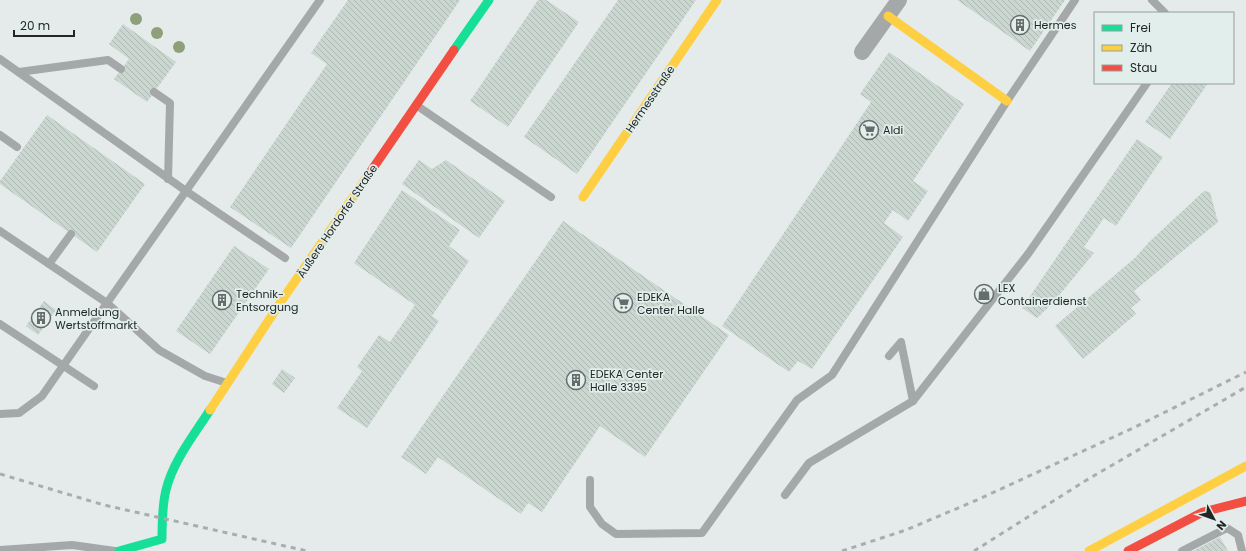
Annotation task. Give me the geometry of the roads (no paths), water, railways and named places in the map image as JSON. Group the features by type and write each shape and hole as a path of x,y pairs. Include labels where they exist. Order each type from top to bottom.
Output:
{"street":[{"name":"Äußere Hordorfer Straße","path":"119,551 163,542 162,519 166,490 177,461 280,304 489,0"},
{"name":"Hermesstraße","path":"583,197 717,0"},
{"path":"862,52 899,0"},
{"path":"888,16 1007,101"},
{"path":"1089,551 1246,466"},
{"path":"1128,551 1203,512 1246,501"}],"lane":[{"path":"0,414 19,413 42,396 320,0"},
{"path":"590,480 590,507 602,524 616,534 702,533 797,400 832,375 1007,101 1075,0"},
{"path":"1152,0 1164,12"},
{"path":"0,59 168,179 285,258"},
{"path":"19,72 108,60 121,69"},
{"path":"785,495 809,462 913,401 1028,254 1146,84"},
{"path":"154,92 170,104 168,179"},
{"path":"416,105 551,197"},
{"path":"0,135 17,147"},
{"path":"0,231 107,303 159,350 205,376 227,383"},
{"path":"49,264 71,234"},
{"path":"0,324 94,386"},
{"path":"889,356 901,342 913,401"},
{"path":"1182,551 1227,528 1238,535 1242,551"},
{"path":"0,550 72,545 115,551"}],"railway":[{"path":"842,551 906,530 977,500 1133,428 1246,372"},
{"path":"974,551 1085,481 1246,387"},
{"path":"0,474 104,505 307,551"}],"place":[{"name":"Hermes","path":"1020,25"},
{"name":"Aldi","path":"869,130"},
{"name":"LEX Containerdienst","path":"984,294"},
{"name":"Technik- Entsorgung","path":"222,300"},
{"name":"EDEKA Center Halle","path":"623,303"},
{"name":"Anmeldung Wertstoffmarkt","path":"41,318"},
{"name":"EDEKA Center Halle 3395","path":"576,380"}]}
